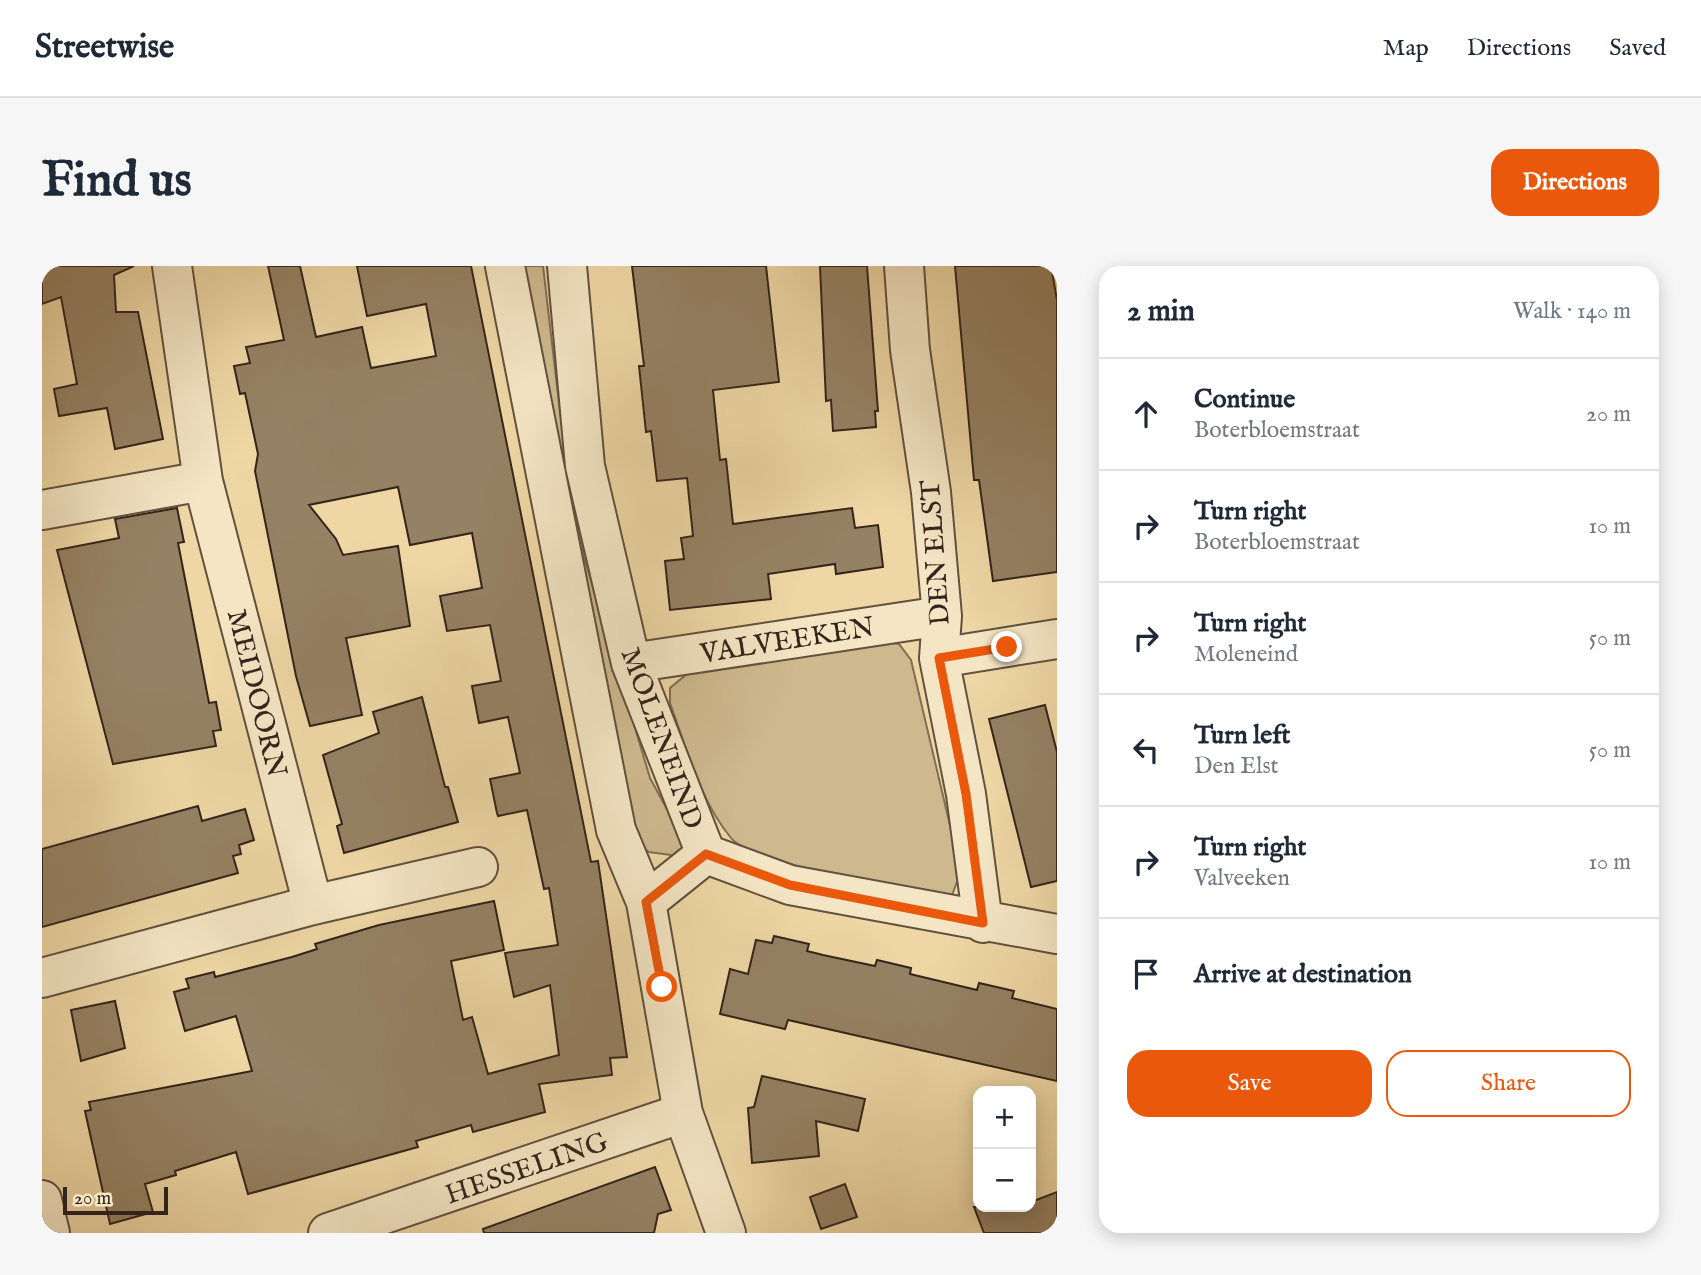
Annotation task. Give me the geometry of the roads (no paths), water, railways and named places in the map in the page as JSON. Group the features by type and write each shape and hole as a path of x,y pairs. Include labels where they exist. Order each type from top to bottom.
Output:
{"street":[{"name":"MEIDOORN","path":"172,266 203,481 313,905"},
{"name":"MOLENEIND","path":"505,266 616,830 646,902 683,1112 726,1233"},
{"name":"MOLENEIND","path":"567,266 585,466 631,663 706,854 790,885 983,923 1057,934"},
{"name":"DEN ELST","path":"904,266 910,350 931,492 942,616 939,658 966,794 983,923"},
{"path":"42,510 203,481"},
{"name":"VALVEEKEN","path":"631,663 942,616"},
{"path":"939,658 1057,639"},
{"path":"646,902 706,854"},
{"path":"42,978 313,905 478,867"},
{"name":"HESSELING","path":"328,1233 383,1226 683,1112"},
{"path":"42,1200 50,1233"}]}
